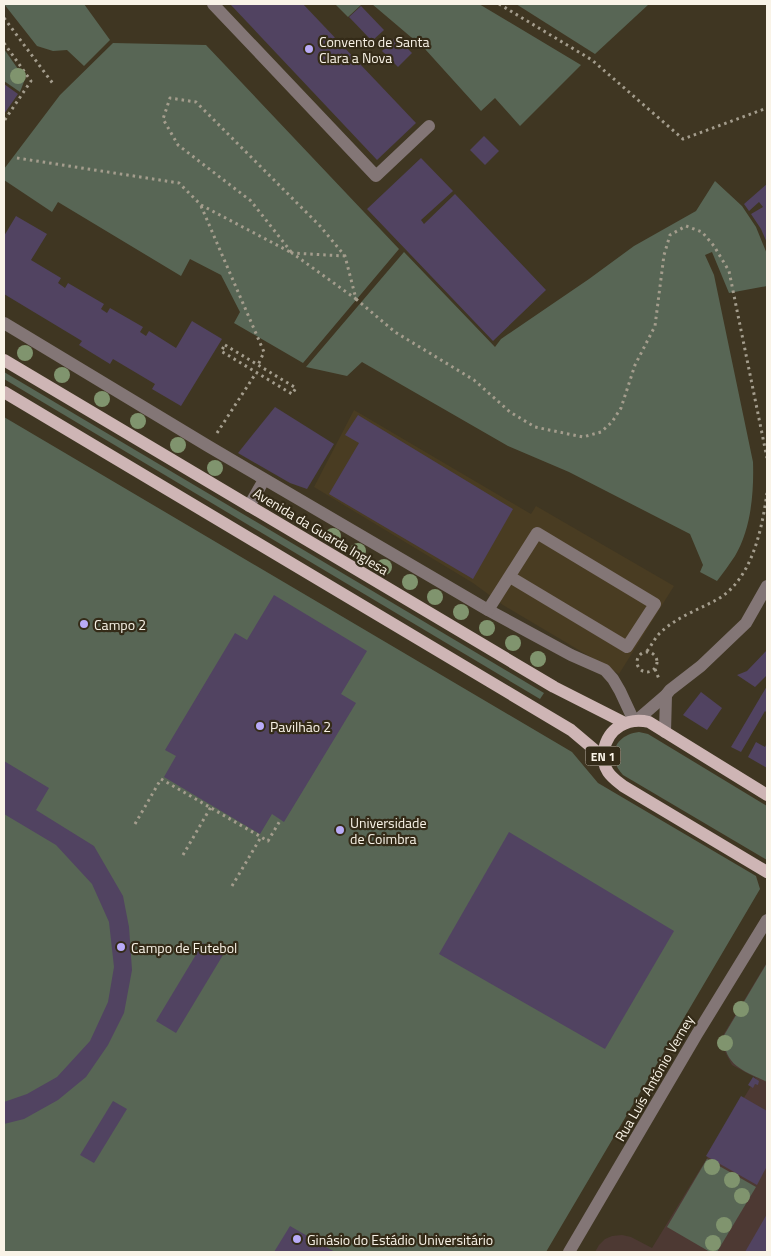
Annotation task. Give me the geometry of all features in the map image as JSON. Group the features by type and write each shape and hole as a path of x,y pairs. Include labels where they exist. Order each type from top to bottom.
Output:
{"main road":[{"name":"Avenida da Guarda Inglesa","path":"4,360 554,687 632,721 649,722 767,795"},
{"path":"4,392 571,730 603,758"},
{"name":"EN 1","path":"632,721 613,731 606,741 603,758 607,772 623,786 767,873"}],"street":[{"path":"214,4 376,176 429,126"},
{"path":"4,323 264,480 488,610 571,655 605,670 620,691 632,721 701,666 746,623 767,586"},
{"path":"249,506 264,480"},
{"path":"488,610 537,533 655,604 627,647 510,577"},
{"path":"664,732 666,695"},
{"name":"Rua Luís António Verney","path":"569,1252 697,1034 767,920"}],"path":[{"path":"499,4 592,60 683,139 767,108"},
{"path":"4,18 54,84"},
{"path":"4,43 31,82 4,121"},
{"path":"345,256 292,253 251,201 178,145 162,119 170,98 196,102 320,226 345,256 356,299"},
{"path":"17,158 179,184 201,205 292,253 356,299 395,332 474,380 510,412 535,427 583,437 601,432 612,422 621,408 635,365 655,326 664,255 670,235 686,226 702,232 714,246 728,270 767,458"},
{"path":"201,205 262,346 264,352 258,365"},
{"path":"225,345 258,365 296,388 292,394 221,351 225,345"},
{"path":"208,446 256,373"},
{"path":"647,651 654,654 658,662 655,669 647,673 639,670 636,662 639,654 647,651 659,634 686,614 719,598 739,580 757,544 767,493"},
{"path":"655,669 659,679"},
{"path":"135,824 161,779 268,841 281,819"},
{"path":"183,855 212,807"},
{"path":"232,886 261,837"}],"shaded area":[{"path":"354,410 531,514 536,506 674,586 619,674 503,605 473,583 314,487"},
{"path":"767,962 767,1252 595,1252 605,1239 622,1235 631,1237 652,1248 756,1078 732,1065 724,1050 722,1037"}],"green space":[{"path":"4,4 84,4 110,40 84,66 67,50 53,51 37,46"},
{"path":"335,4 362,4 348,17"},
{"path":"372,4 479,4 581,65 520,126 495,98 481,111 425,49"},
{"path":"516,4 649,4 595,54"},
{"path":"113,43 206,45 399,249 303,363 234,323 240,312 221,275 190,259 181,276 58,202 52,212 4,180 4,169 60,95"},
{"path":"4,49 25,79 20,92 4,81"},
{"path":"715,181 742,206 756,227 767,254 767,286 729,293 712,252 705,255 714,275 753,462 752,498 745,534 735,556 717,581 700,572 703,565 690,534 569,472 508,446 362,362 347,376 306,367 404,252 495,347 501,339 634,246 696,211"},
{"path":"4,372 544,693 540,699 4,379"},
{"name":"Universidade de Coimbra","path":"4,417 572,752 598,783 756,876 760,889 546,1252 4,1252"},
{"path":"639,732 648,734 767,806 767,860 623,775 615,761 615,748 624,737"},
{"path":"767,963 767,1082 743,1070 732,1061 725,1047 723,1037"},
{"path":"707,1159 756,1187 717,1252 710,1252 667,1227"}],"building":[{"name":"Convento de Santa Clara a Nova","path":"230,4 303,4 416,123 377,160"},
{"path":"361,6 384,30 372,41 349,17"},
{"path":"396,37 412,53 398,67 382,51"},
{"path":"4,84 18,94 4,114"},
{"path":"484,136 499,151 485,165 470,150"},
{"path":"421,158 453,191 421,220 424,224 455,194 546,290 493,341 367,209"},
{"path":"767,184 767,243 761,229 751,214 763,207 759,202 749,211 744,204"},
{"path":"16,216 47,234 31,260 61,278 58,283 65,288 68,283 104,304 101,309 107,313 110,308 143,327 140,332 146,336 149,331 176,348 192,321 222,339 181,406 152,389 155,384 113,359 110,364 79,345 82,341 4,294 4,236"},
{"path":"275,407 334,444 307,489 290,483 238,453"},
{"path":"358,415 513,509 473,579 329,494 359,443 345,435"},
{"name":"Pavilhão 2","path":"274,595 367,651 341,694 356,703 284,822 272,814 260,834 164,777 176,756 165,750 235,633 247,640"},
{"path":"767,650 767,675 755,687 737,675 747,671"},
{"path":"767,686 767,713 765,711 741,752 731,747"},
{"path":"701,692 722,708 707,730 683,715"},
{"path":"756,742 765,747 767,743 767,768 748,757"},
{"name":"Campo de Futebol","path":"4,761 49,788 36,810 94,846 123,896 129,927 132,970 124,1013 108,1045 86,1077 58,1100 24,1119 4,1124 4,1102 27,1094 57,1077 90,1041 108,1002 114,967 109,922 92,884 56,845 4,814"},
{"path":"509,832 674,931 605,1049 439,954"},
{"path":"203,943 223,955 176,1033 156,1021"},
{"path":"753,1077 759,1081 758,1085 755,1084 753,1088 748,1085"},
{"path":"741,1096 767,1111 767,1166 757,1185 706,1156"},
{"path":"113,1101 127,1109 94,1163 80,1155"},
{"path":"767,1214 767,1252 745,1252"},
{"name":"Ginásio do Estádio Universitário","path":"290,1226 335,1252 274,1252"}],"place":[{"name":"Convento de Santa Clara a Nova","path":"309,49"},
{"name":"Campo 2","path":"84,624"},
{"name":"Pavilhão 2","path":"260,726"},
{"name":"Universidade de Coimbra","path":"340,830"},
{"name":"Campo de Futebol","path":"121,947"},
{"name":"Ginásio do Estádio Universitário","path":"297,1239"}]}
